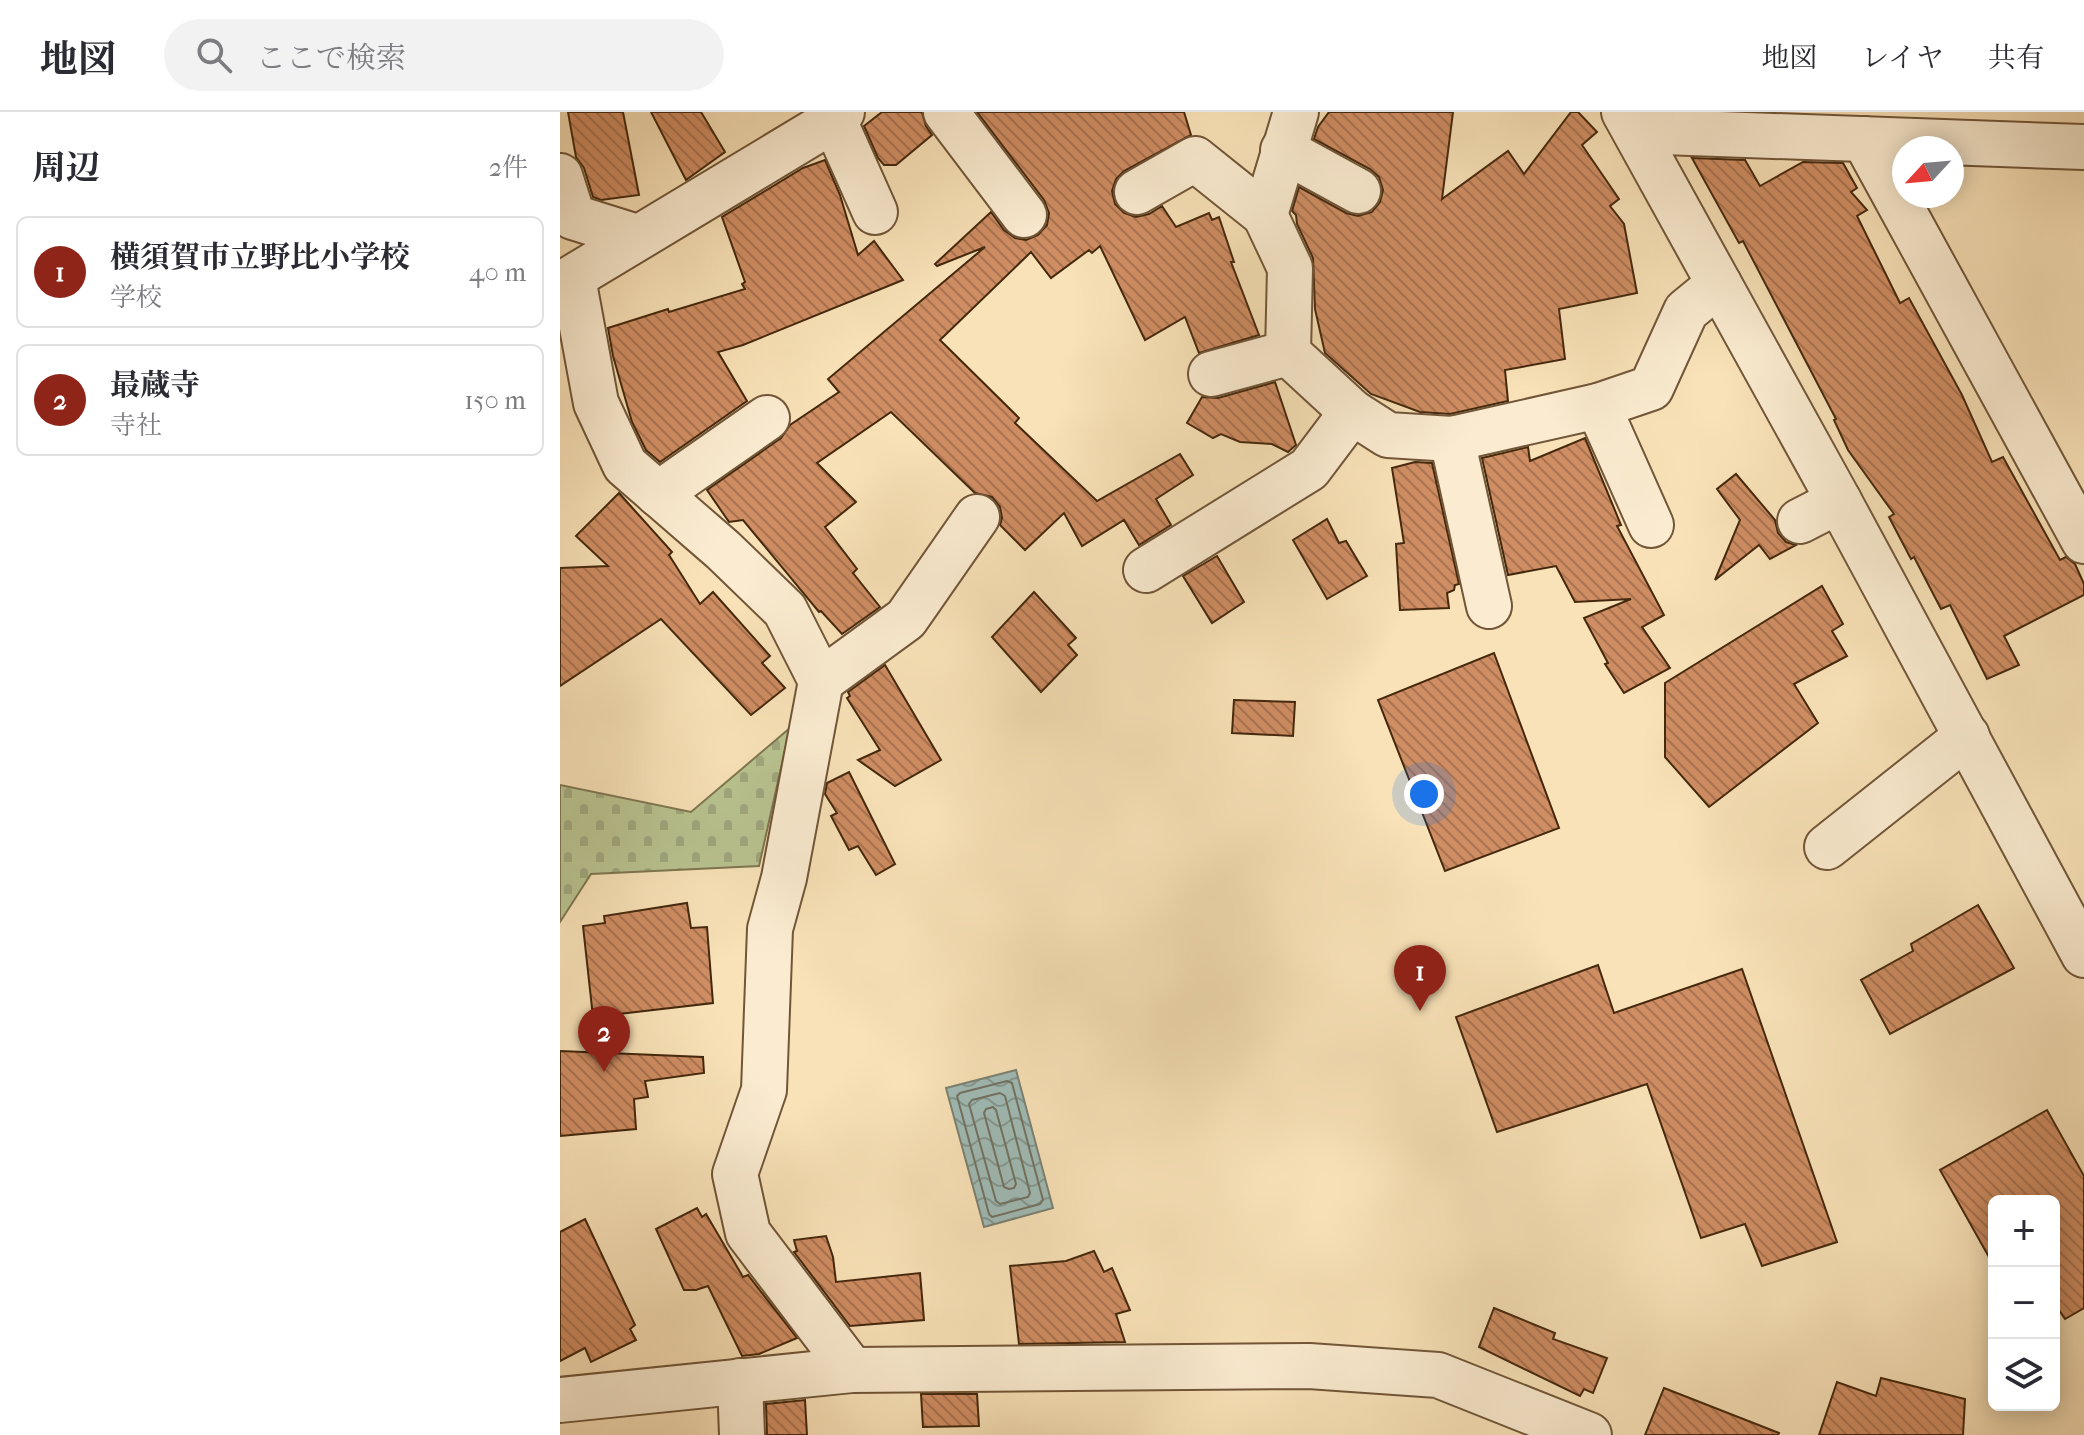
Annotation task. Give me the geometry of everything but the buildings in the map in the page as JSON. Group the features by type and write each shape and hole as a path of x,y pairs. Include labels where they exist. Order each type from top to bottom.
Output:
{"street":[{"path":"946,112 1024,215"},
{"path":"852,1370 748,1233 735,1174 764,1090 770,929 784,878 821,681 785,610 723,550 625,465 596,403 567,282 838,116 875,212"},
{"path":"1630,121 1864,139 2084,147"},
{"path":"1630,121 2084,955"},
{"path":"1265,215 1290,131 1358,191"},
{"path":"1864,139 2084,541"},
{"path":"1137,192 1195,159 1265,215 1290,268 1288,353 1352,412 1388,435 1452,439 1598,406 1651,388 1686,311 1719,284"},
{"path":"560,176 573,217 637,237"},
{"path":"1211,374 1288,353"},
{"path":"1598,406 1651,525"},
{"path":"1146,570 1309,469 1352,412"},
{"path":"658,494 767,418"},
{"path":"1452,439 1489,606"},
{"path":"1800,521 1839,501"},
{"path":"821,681 906,619 977,517"},
{"path":"1827,847 1967,736"},
{"path":"560,1400 852,1370 1309,1366 1438,1375 1589,1435"},
{"path":"740,1381 742,1435"}],"green space":[{"path":"790,728 759,866 591,874 560,922 560,785 691,812"}],"water":[{"path":"1016,1070 1053,1208 984,1227 946,1088"}],"place":[{"name":"横須賀市立野比小学校","path":"1420,1011"},
{"name":"最蔵寺","path":"604,1072"}]}
